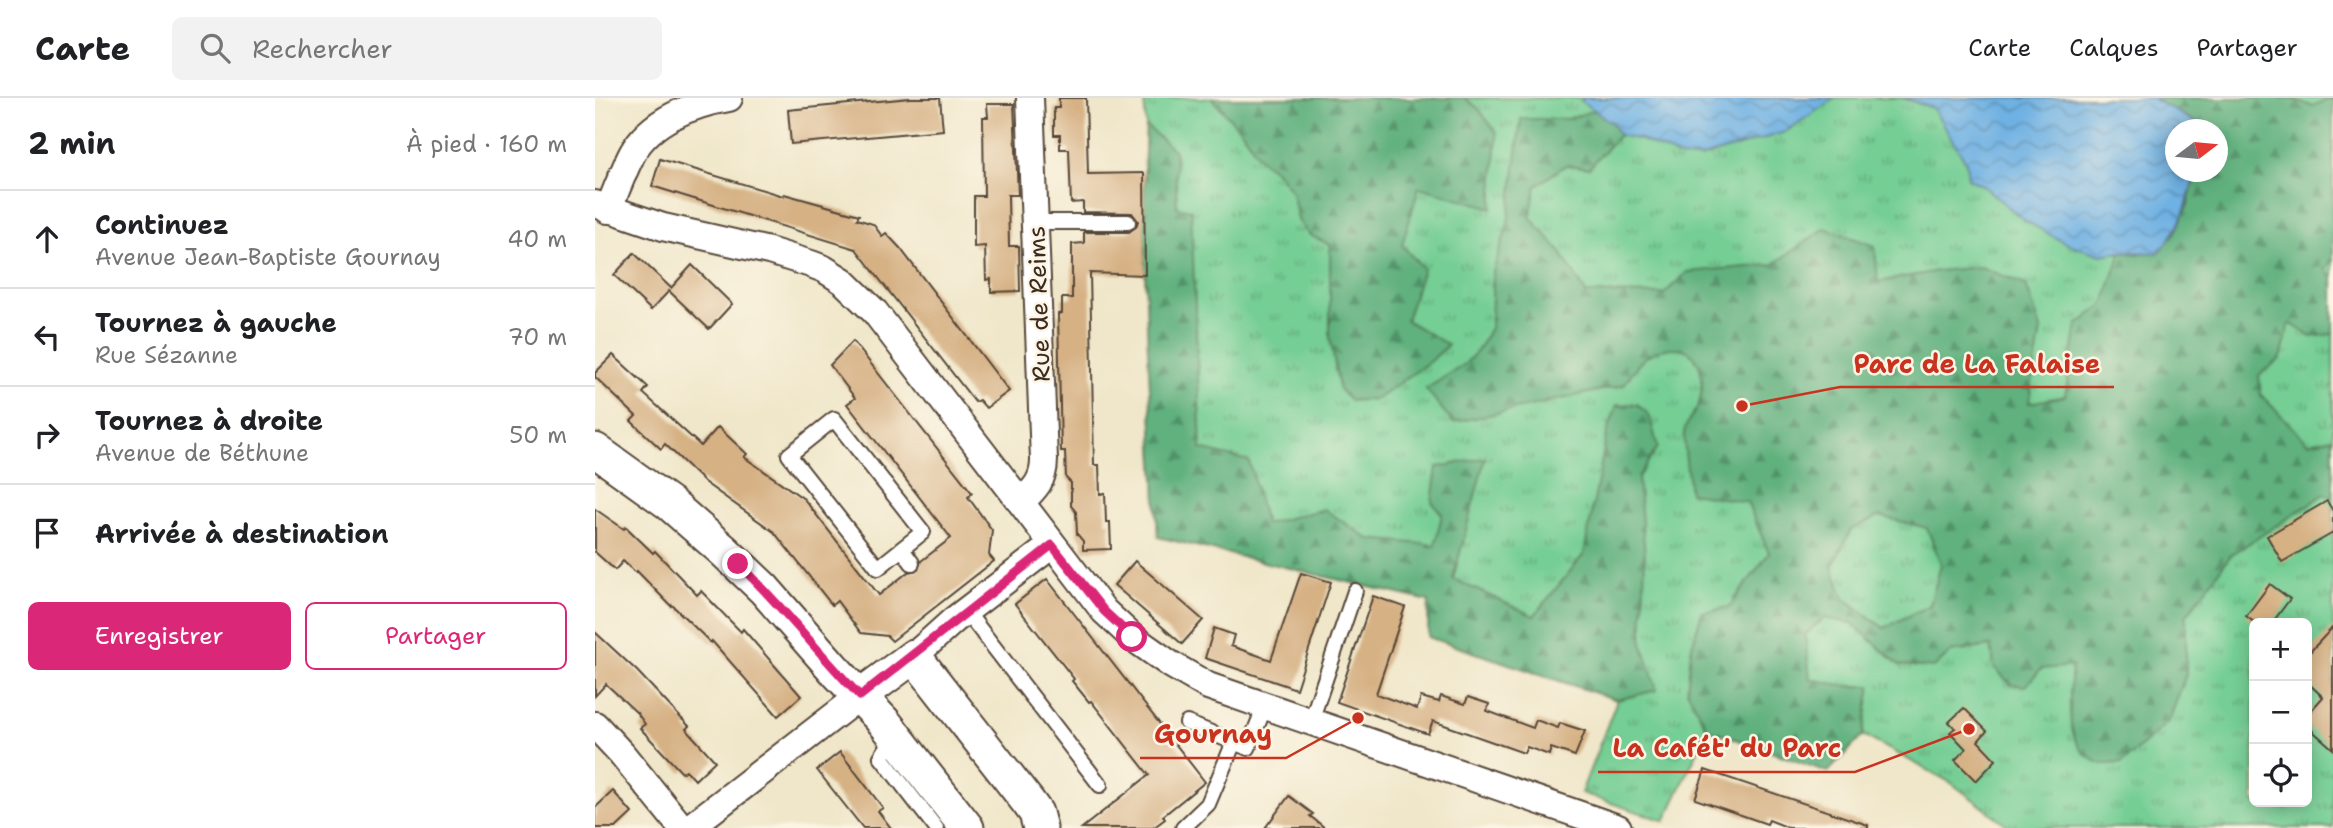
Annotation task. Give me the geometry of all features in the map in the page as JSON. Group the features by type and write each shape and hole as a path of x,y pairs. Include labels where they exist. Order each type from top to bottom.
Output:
{"street":[{"path":"729,98 682,112 654,127 632,153 602,207 663,227 796,258 824,269 843,281 875,313 1104,611 1132,637 1170,664 1202,683 1618,828"},
{"name":"Rue de Reims","path":"1021,502 1039,484 1044,470 1030,98"},
{"path":"595,450 669,503 776,601 895,736 967,828"},
{"path":"689,828 913,656 955,614 1052,545"},
{"path":"913,656 1028,802 1036,813 1040,828"},
{"path":"595,725 682,828"}],"lane":[{"path":"1036,222 1128,222"},
{"path":"834,419 923,532 902,549 878,568 789,455 834,419"},
{"path":"902,549 912,563"},
{"path":"1311,721 1355,591"},
{"path":"955,614 1100,785"},
{"path":"1187,723 1248,748 1265,706"},
{"path":"895,736 881,757 936,828"},
{"path":"1183,828 1208,804 1234,742"}],"green space":[{"path":"1144,98 2333,98 2333,828 2011,828 1950,782 1863,735 1828,772 1708,729 1665,821 1581,793 1617,700 1428,637 1429,601 1158,537 1145,275"},
{"path":"1211,98 1464,98 1477,107 1497,133 1492,208 1419,187 1402,245 1423,269 1406,320 1448,345 1377,399 1350,401 1339,389 1330,337 1330,245 1308,234 1298,220 1292,192 1276,171 1261,160 1241,130"},
{"path":"2152,98 2289,98 2312,106 2333,98 2333,258 2326,269 2333,279 2333,334 2311,337 2290,323 2281,358 2259,375 2261,395 2308,443 2333,438 2333,498 2325,494 2231,555 2186,616 2186,674 2169,721 2122,763 2100,763 2088,756 2079,746 2071,721 2072,666 2041,669 2026,686 2011,685 1994,667 1991,646 1951,652 1934,668 1899,665 1852,623 1824,618 1805,635 1810,679 1846,686 1871,686 1863,735 1828,772 1707,729 1687,690 1691,650 1702,612 1729,607 1769,553 1747,502 1690,493 1684,433 1699,404 1701,391 1701,373 1695,358 1682,349 1663,349 1643,360 1624,385 1453,423 1426,389 1465,364 1478,350 1491,326 1493,272 1508,224 1521,119 1567,119 1595,110 1613,124 1619,135 1589,168 1566,165 1536,186 1530,217 1560,251 1586,293 1664,294 1687,272 1772,265 1825,228 1875,246 1878,282 1937,271 1981,267 2026,285 2041,329 2029,403 2065,396 2077,325 2104,304 2121,252 2139,254 2172,238 2188,205 2193,182 2228,182 2228,119 2190,119","holes":["1879,516 1927,528 1941,564 1930,605 1884,628 1844,598 1832,567 1851,530"]},
{"path":"1146,126 1175,151 1177,207 1191,210 1201,449 1249,461 1265,524 1324,509 1369,539 1435,545 1442,514 1432,502 1437,467 1485,458 1453,579 1534,616 1584,554 1607,433 1617,405 1637,404 1649,415 1658,447 1638,477 1645,556 1642,643 1657,690 1617,700 1428,637 1429,601 1158,537 1145,280"}],"water":[{"path":"1583,98 1835,98 1785,132 1700,158 1680,157 1641,140 1619,135 1613,124 1581,101"},
{"path":"1902,98 2152,98 2190,119 2165,119 2165,182 2193,182 2183,215 2158,253 2121,252 2101,255 2065,243 2024,220 1982,185 1968,178 1966,162 1933,108"}],"building":[{"path":"910,98 940,98 943,130 791,144 788,110"},
{"path":"1059,98 1086,98 1088,174 1144,173 1145,275 1090,273 1094,465 1099,465 1100,494 1105,493 1111,549 1083,550 1083,541 1077,534 1076,512 1071,506 1071,483 1066,478 1065,451 1061,451 1058,314 1062,313 1062,298 1072,298 1072,244 1084,243 1084,232 1129,232 1136,227 1138,221 1132,213 1083,212 1083,202 1071,203 1069,149 1060,149 1060,135 1054,135 1054,108 1059,108"},
{"path":"987,104 1014,104 1018,195 1008,195 1009,246 1019,246 1020,291 991,292 991,279 986,280 985,246 974,247 974,196 984,196 983,117 988,117"},
{"path":"660,159 783,196 784,194 859,215 857,219 873,224 882,236 886,233 900,248 1009,391 986,408 979,400 975,402 856,249 652,186"},
{"path":"634,253 671,288 692,265 732,304 709,329 669,291 651,310 614,275"},
{"path":"853,341 972,493 968,497 992,530 989,555 994,561 892,641 887,636 861,633 837,601 832,605 774,532 704,482 665,444 661,449 631,421 636,416 595,377 595,373 613,355 648,387 643,393 701,446 718,427 747,454 744,457 804,499 879,595 908,572 918,570 921,561 951,538 847,404 855,398 830,365"},
{"path":"2327,501 2333,511 2333,533 2282,562 2267,536"},
{"path":"595,509 624,529 626,527 653,553 655,551 697,595 701,591 741,632 743,629 801,696 778,716 712,641 711,643 671,606 637,571 636,573 623,561 615,570 595,552"},
{"path":"1135,561 1203,620 1182,644 1114,585"},
{"path":"1301,573 1331,582 1296,689 1205,658 1214,628 1234,635 1231,646 1271,660"},
{"path":"1047,579 1205,782 1163,816 1165,819 1153,828 1082,828 1149,775 1072,681 1074,679 1015,604"},
{"path":"2270,584 2290,599 2276,618 2249,618 2246,616"},
{"path":"1373,596 1405,607 1376,694 1417,709 1421,697 1439,702 1441,696 1465,704 1468,697 1489,704 1487,711 1533,728 1536,720 1558,728 1560,723 1585,731 1575,756 1551,748 1549,755 1527,747 1524,753 1433,721 1428,734 1337,702"},
{"path":"2333,627 2333,749 2312,730 2312,709 2323,697 2312,687 2312,650"},
{"path":"595,632 637,671 689,726 686,729 715,761 695,780 686,770 682,773 640,728 645,724 637,713 606,684 595,696"},
{"path":"1964,708 1987,731 1978,741 1996,760 1976,781 1955,760 1966,749 1950,732 1955,728 1949,722"},
{"path":"840,752 883,808 878,811 891,828 863,828 817,770"},
{"path":"1705,770 1868,825 1868,828 1789,828 1769,820 1767,824 1695,799"},
{"path":"613,791 632,813 616,828 595,828 595,808"},
{"path":"1289,796 1313,814 1310,816 1325,828 1265,828"}],"place":[{"name":"Parc de La Falaise","path":"1742,406"},
{"name":"Gournay","path":"1358,718"},
{"name":"La Cafét' du Parc","path":"1969,729"}],"route":[{"path":"738,564 776,601 860,696 1052,545 1104,611 1132,637"}]}
